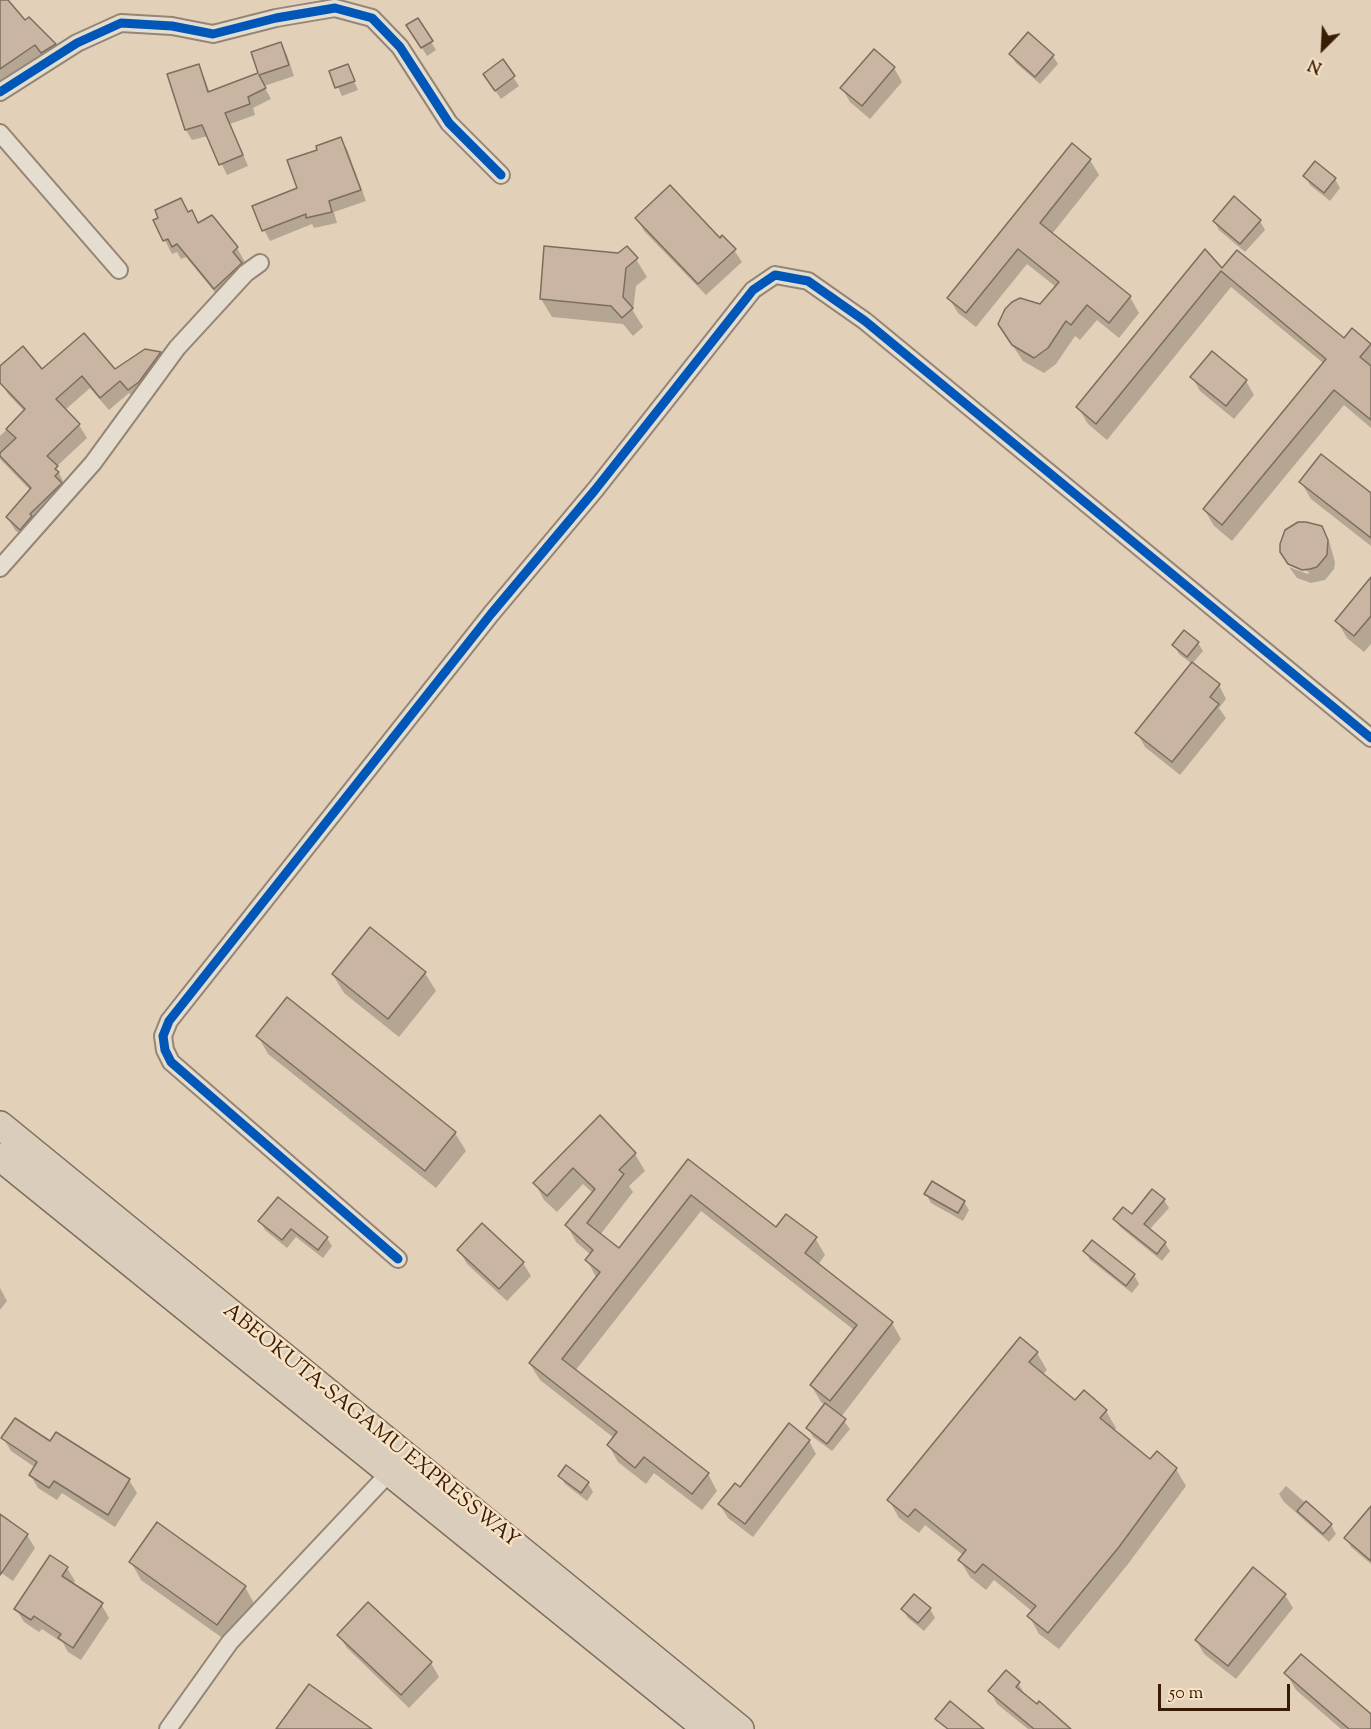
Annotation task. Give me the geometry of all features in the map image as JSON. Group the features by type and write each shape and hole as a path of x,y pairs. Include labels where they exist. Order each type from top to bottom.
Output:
{"highway":[{"name":"ABEOKUTA-SAGAMU EXPRESSWAY","path":"0,1125 741,1729"},
{"name":"ABEOKUTA-SAGAMU EXPRESSWAY","path":"0,1157 707,1729"}],"street":[{"path":"0,92 77,42 122,23 172,26 213,34 276,18 335,8 372,18 400,47 449,123 501,175"},
{"path":"0,133 119,270"},
{"path":"0,568 93,463 177,348 246,273 260,263"},
{"path":"399,1259 171,1062 165,1050 163,1036 169,1021 490,614 595,490 753,290 775,275 808,281 865,321 1371,738"},
{"path":"168,1729 230,1642 390,1472"}],"building":[{"path":"0,0 8,0 25,20 29,17 56,44 41,53 35,45 0,69"},
{"path":"418,18 433,41 421,48 406,25"},
{"path":"1028,32 1054,55 1035,77 1009,54"},
{"path":"281,42 289,65 259,75 266,88 248,97 250,104 225,113 243,155 219,165 202,125 185,130 167,74 199,64 208,92 258,73 251,52"},
{"path":"874,49 895,67 862,106 840,88"},
{"path":"503,59 515,76 495,91 483,74"},
{"path":"348,64 355,81 335,88 329,71"},
{"path":"341,137 361,190 329,201 332,212 306,218 306,214 262,231 252,206 297,188 287,160 317,150 316,146"},
{"path":"1072,143 1091,159 1040,223 1131,296 1109,323 1087,305 1071,325 1066,321 1048,348 1034,358 1012,345 998,324 1005,309 1012,302 1020,298 1040,304 1059,282 1018,249 966,313 947,298"},
{"path":"1315,161 1336,178 1324,193 1303,176"},
{"path":"670,185 720,238 722,235 736,249 698,284 635,218"},
{"path":"1234,196 1261,220 1240,244 1213,221"},
{"path":"181,198 188,212 192,210 198,223 212,215 238,247 233,252 242,263 214,289 177,244 172,247 168,239 163,241 153,220 158,218 155,210"},
{"path":"544,246 618,253 627,246 638,258 626,268 623,297 633,308 622,318 611,306 540,299"},
{"path":"1205,249 1222,268 1237,250 1344,338 1352,328 1371,344 1360,357 1371,366 1371,420 1334,390 1222,525 1203,509 1326,359 1221,271 1096,424 1076,407"},
{"path":"84,333 115,369 145,349 161,352 139,382 128,390 120,381 100,398 82,376 56,399 80,424 47,456 58,466 55,469 59,472 55,476 62,483 30,514 32,516 20,530 6,517 31,488 0,456 0,453 16,438 6,429 25,409 0,383 0,366 23,346 42,369"},
{"path":"1212,351 1247,380 1226,406 1190,377"},
{"path":"1321,454 1371,493 1371,538 1299,482"},
{"path":"1298,522 1322,526 1328,540 1327,555 1317,567 1302,570 1288,564 1280,552 1285,530"},
{"path":"1371,577 1371,616 1354,636 1335,621"},
{"path":"1184,630 1199,642 1187,657 1172,645"},
{"path":"1192,662 1220,684 1210,697 1219,704 1172,762 1135,733"},
{"path":"370,927 426,972 388,1019 332,974"},
{"path":"287,997 456,1132 425,1171 256,1036"},
{"path":"600,1115 636,1153 619,1170 624,1174 587,1223 619,1248 688,1159 776,1227 786,1214 817,1237 805,1253 893,1322 830,1401 810,1385 857,1325 691,1195 562,1359 709,1473 692,1494 644,1457 635,1468 607,1445 617,1432 529,1363 600,1272 585,1260 593,1250 565,1225 595,1189 573,1168 547,1196 533,1183"},
{"path":"932,1181 965,1201 958,1213 924,1194"},
{"path":"1152,1189 1165,1199 1144,1224 1166,1242 1157,1254 1113,1219 1123,1207 1132,1214"},
{"path":"278,1197 328,1237 318,1250 291,1229 282,1240 258,1221"},
{"path":"482,1223 524,1262 499,1289 457,1250"},
{"path":"1092,1240 1135,1274 1126,1286 1083,1251"},
{"path":"1020,1337 1038,1352 1029,1362 1075,1400 1084,1390 1107,1410 1100,1418 1150,1459 1157,1451 1177,1468 1119,1547 1048,1633 1027,1616 1036,1606 983,1564 975,1573 958,1560 966,1550 915,1509 908,1517 887,1500"},
{"path":"825,1403 846,1419 827,1444 806,1428"},
{"path":"15,1418 50,1441 56,1432 130,1479 108,1515 54,1481 49,1488 29,1475 37,1462 1,1438"},
{"path":"789,1423 810,1440 745,1524 718,1504 735,1483 740,1487"},
{"path":"566,1465 589,1482 581,1493 558,1476"},
{"path":"1306,1501 1332,1524 1323,1534 1297,1511"},
{"path":"1371,1506 1371,1561 1344,1538"},
{"path":"0,1514 28,1534 0,1575"},
{"path":"157,1522 246,1586 217,1625 129,1562"},
{"path":"50,1555 68,1567 62,1576 103,1603 73,1648 58,1638 61,1634 34,1616 31,1620 14,1609"},
{"path":"1253,1567 1286,1594 1228,1666 1195,1640"},
{"path":"914,1594 931,1608 918,1623 901,1609"},
{"path":"368,1602 432,1662 401,1695 337,1635"},
{"path":"1301,1654 1371,1714 1371,1729 1349,1729 1284,1673"},
{"path":"1006,1670 1020,1682 1016,1687 1037,1704 1039,1701 1071,1729 1034,1729 988,1691"},
{"path":"309,1684 372,1729 276,1729"},
{"path":"950,1701 984,1729 948,1729 935,1719"}],"cycle path":[{"path":"0,92 77,43 121,23 172,26 213,34 276,18 335,8 372,18 400,47 449,123 501,175"},
{"path":"398,1259 171,1062 165,1050 163,1036 169,1021 491,614 595,490 753,290 775,275 808,281 865,321 1371,738"}]}
